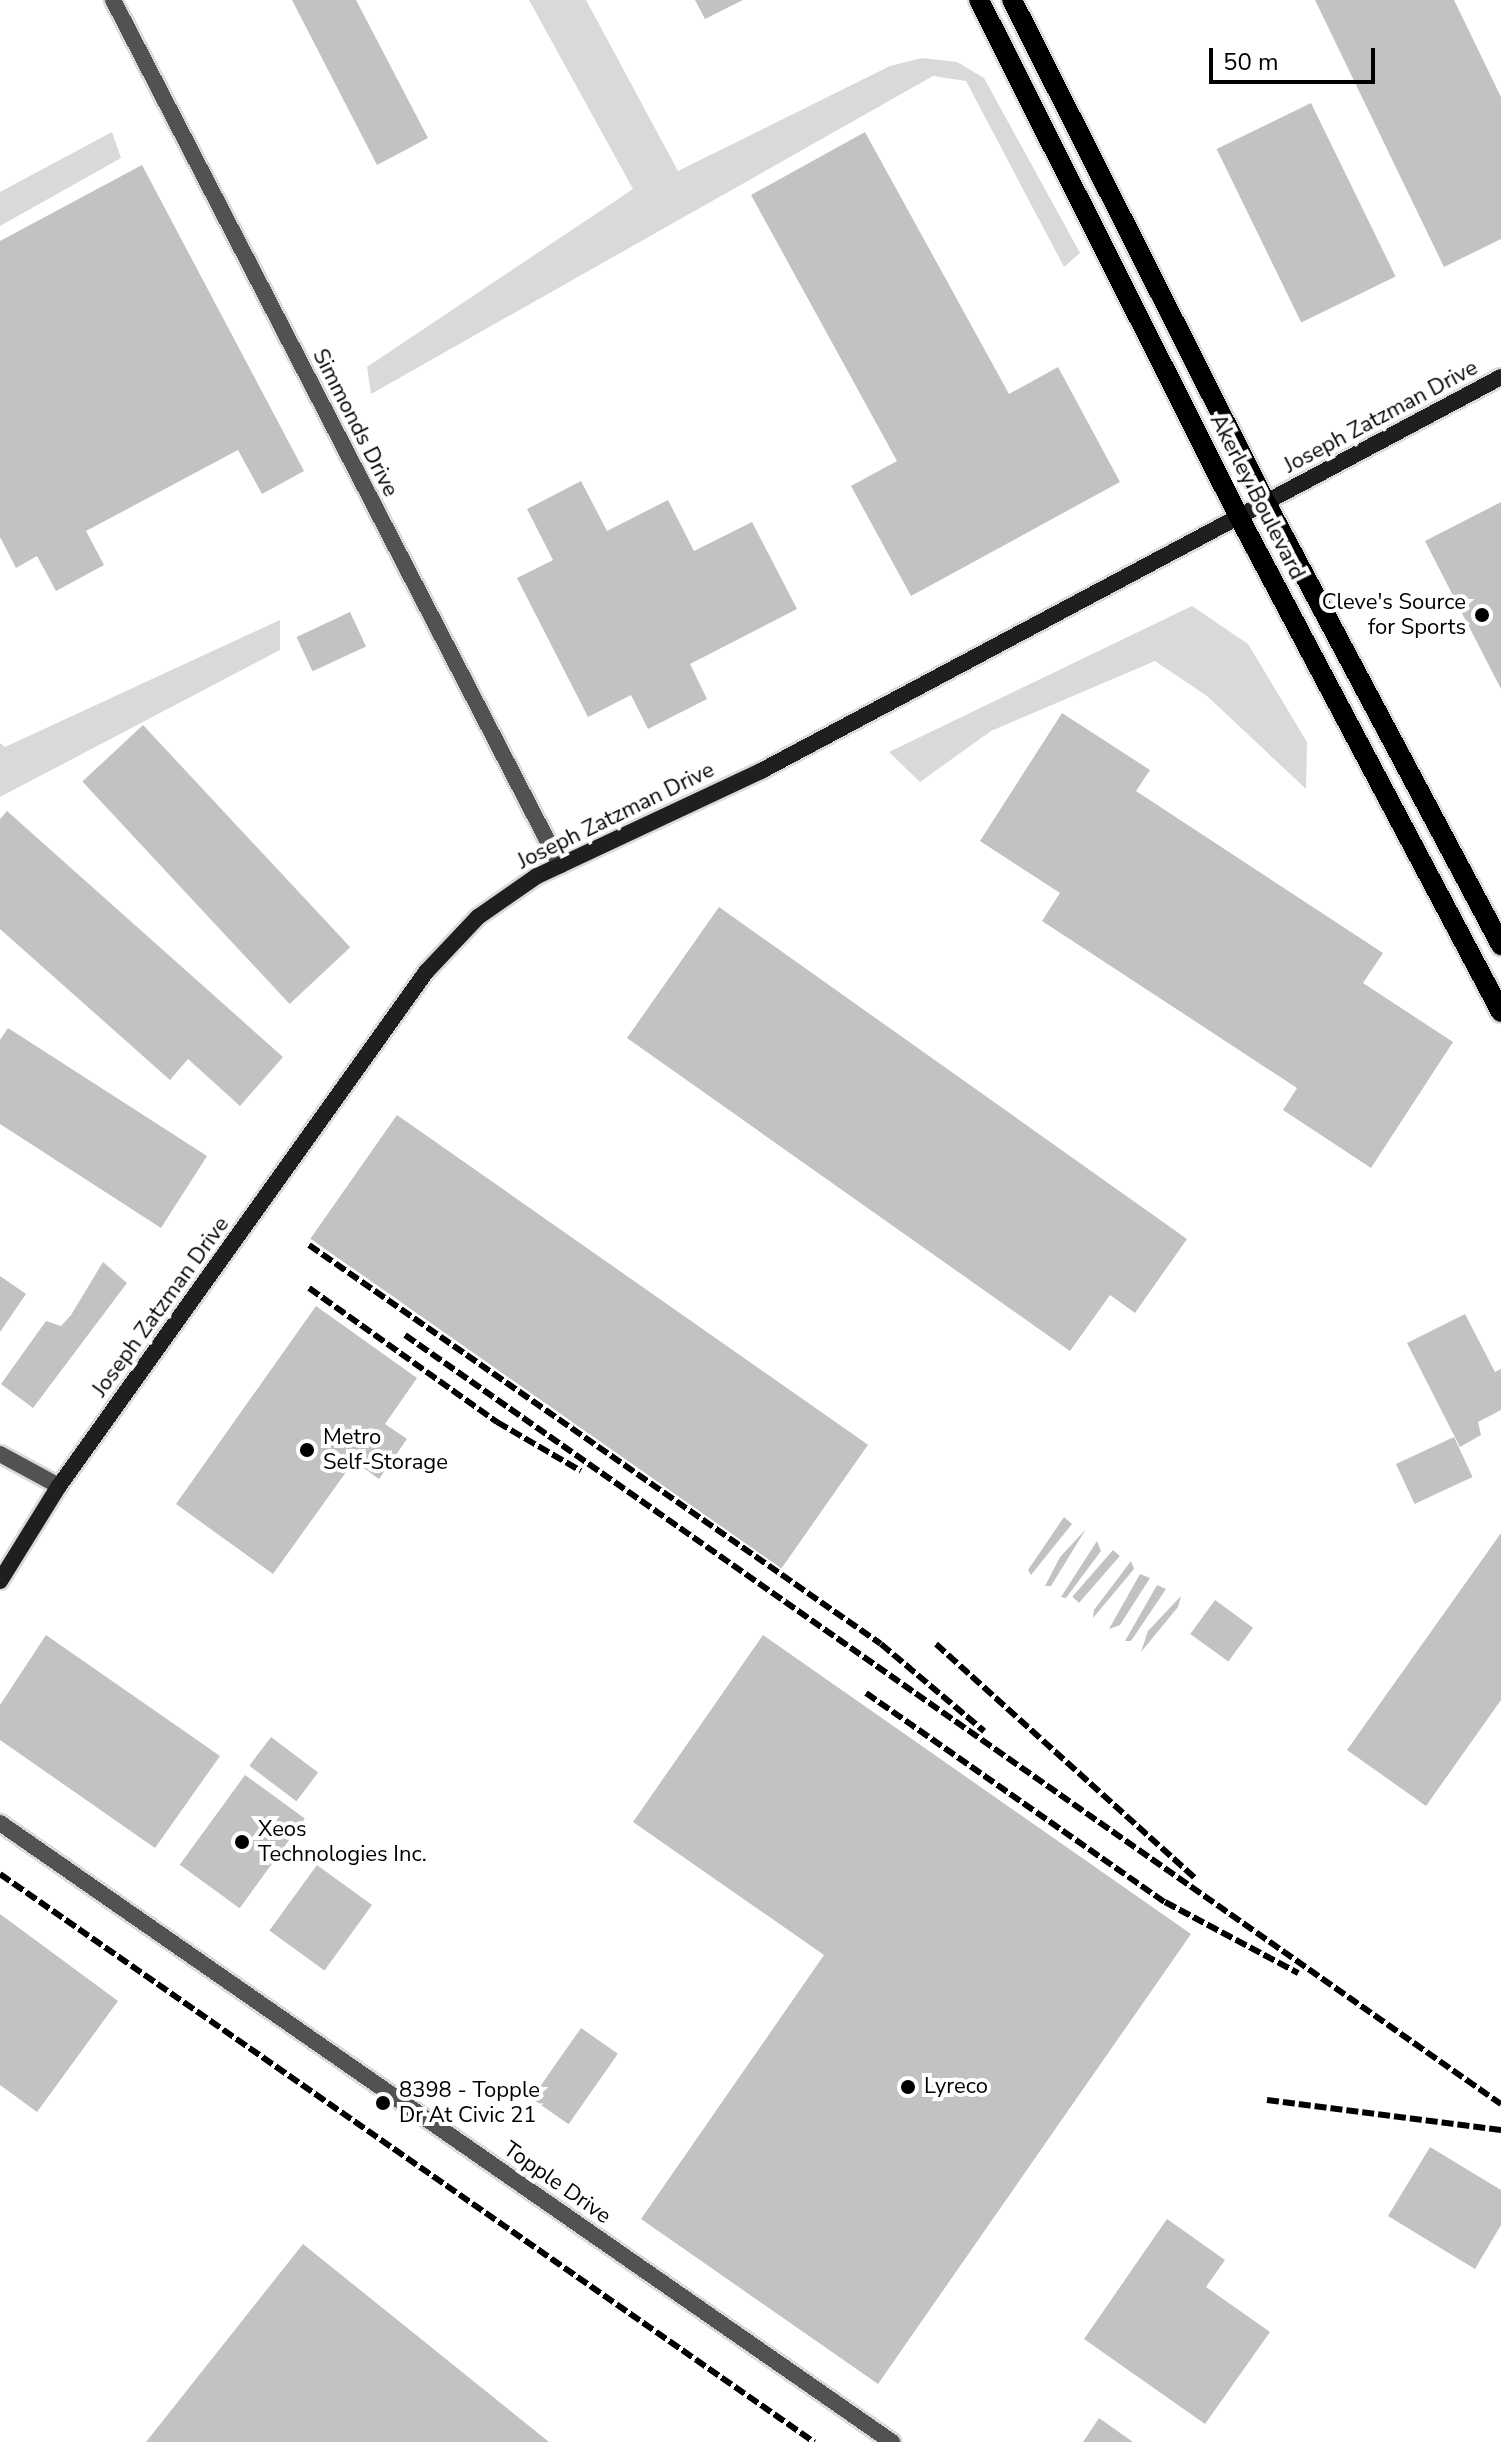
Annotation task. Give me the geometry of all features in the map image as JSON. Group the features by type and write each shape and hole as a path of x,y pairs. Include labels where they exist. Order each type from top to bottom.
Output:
{"main road":[{"name":"Akerley Boulevard","path":"979,0 1239,517 1501,1012"},
{"name":"Akerley Boulevard","path":"1012,0 1266,503 1501,945"}],"street":[{"name":"Simmonds Drive","path":"113,0 560,865"},
{"name":"Joseph Zatzman Drive","path":"0,1581 59,1486 442,951 488,910 560,865 761,771 1501,377"},
{"path":"0,1454 59,1486"},
{"name":"Topple Drive","path":"0,1823 892,2442"}],"shaded area":[{"path":"529,0 586,0 678,171 890,66 922,58 957,62 984,78 1080,253 1064,267 966,81 933,76 371,394 367,367 633,189"},
{"path":"112,132 121,158 0,226 0,192"},
{"path":"1192,606 1248,644 1307,742 1306,789 1207,696 1155,661 991,731 920,782 889,752"},
{"path":"280,620 280,650 0,797 0,743 5,747"}],"building":[{"path":"292,0 356,0 428,138 377,165"},
{"path":"695,0 743,0 705,19"},
{"path":"1315,0 1454,0 1501,97 1501,239 1444,267"},
{"path":"1311,103 1396,276 1301,322 1217,149"},
{"path":"865,132 1009,394 1058,367 1120,482 911,596 851,486 897,461 751,195"},
{"path":"142,165 304,471 262,494 238,450 86,531 104,565 56,591 37,556 16,568 0,537 0,241"},
{"path":"581,481 607,531 668,500 694,551 752,522 797,609 690,664 707,699 648,729 631,695 588,717 517,578 553,560 527,509"},
{"name":"Cleve's Source for Sports","path":"1501,502 1501,689 1425,541"},
{"path":"350,612 366,646 313,671 297,637"},
{"path":"1062,713 1150,770 1136,791 1383,953 1363,983 1453,1042 1371,1168 1283,1110 1297,1088 1042,921 1060,893 980,841"},
{"path":"143,725 350,947 290,1004 82,782"},
{"path":"7,811 283,1057 240,1106 188,1059 170,1080 0,929 0,819"},
{"path":"719,907 1187,1239 1135,1313 1110,1295 1070,1351 627,1038"},
{"path":"8,1028 207,1156 161,1228 0,1124 0,1040"},
{"path":"397,1115 868,1445 781,1568 310,1239"},
{"path":"103,1262 127,1283 33,1408 1,1384 46,1321 61,1326 71,1315"},
{"path":"0,1276 26,1294 0,1332"},
{"name":"Metro Self-Storage","path":"316,1306 417,1378 385,1424 407,1439 379,1479 354,1461 273,1574 176,1504"},
{"path":"1465,1314 1495,1372 1501,1369 1501,1410 1478,1422 1481,1435 1460,1447 1407,1343"},
{"path":"1454,1437 1473,1477 1415,1504 1396,1464"},
{"path":"1064,1517 1072,1524 1031,1575 1028,1570"},
{"path":"1086,1529 1051,1586 1045,1586 1060,1557"},
{"path":"1501,1533 1501,1700 1426,1806 1347,1750"},
{"path":"1097,1541 1101,1551 1066,1598 1061,1597"},
{"path":"1113,1550 1120,1556 1079,1603 1072,1597"},
{"path":"1131,1561 1134,1569 1093,1618 1094,1610"},
{"path":"1140,1574 1150,1578 1120,1625 1109,1629"},
{"path":"1157,1585 1166,1589 1131,1641 1125,1641"},
{"path":"1181,1596 1178,1607 1141,1652 1148,1631"},
{"path":"1215,1600 1253,1628 1228,1662 1190,1634"},
{"path":"46,1635 220,1756 155,1848 0,1740 0,1705"},
{"name":"Lyreco","path":"763,1635 1191,1934 878,2384 641,2219 824,1955 633,1822"},
{"path":"271,1737 318,1773 296,1801 249,1766"},
{"name":"Xeos Technologies Inc.","path":"245,1775 305,1818 240,1908 180,1865"},
{"path":"317,1865 372,1905 324,1970 269,1931"},
{"path":"0,1914 118,2001 37,2112 0,2085"},
{"path":"581,2028 618,2054 569,2124 532,2098"},
{"path":"1430,2147 1501,2190 1501,2225 1475,2269 1388,2216"},
{"path":"1167,2219 1225,2260 1206,2287 1270,2332 1205,2424 1084,2339"},
{"path":"303,2244 549,2442 146,2442"},
{"path":"1099,2418 1133,2442 1083,2442"}],"railway":[{"path":"309,1245 881,1644 984,1731"},
{"path":"309,1288 497,1422 581,1471"},
{"path":"405,1335 1501,2104"},
{"path":"936,1644 1197,1880"},
{"path":"866,1693 1165,1902 1298,1973"},
{"path":"0,1874 814,2442"},
{"path":"1267,2100 1501,2130"}],"place":[{"name":"Cleve's Source for Sports","path":"1482,615"},
{"name":"Metro Self-Storage","path":"307,1450"},
{"name":"Xeos Technologies Inc.","path":"242,1842"},
{"name":"Lyreco","path":"908,2087"},
{"name":"8398 - Topple Dr At Civic 21","path":"383,2103"}]}
